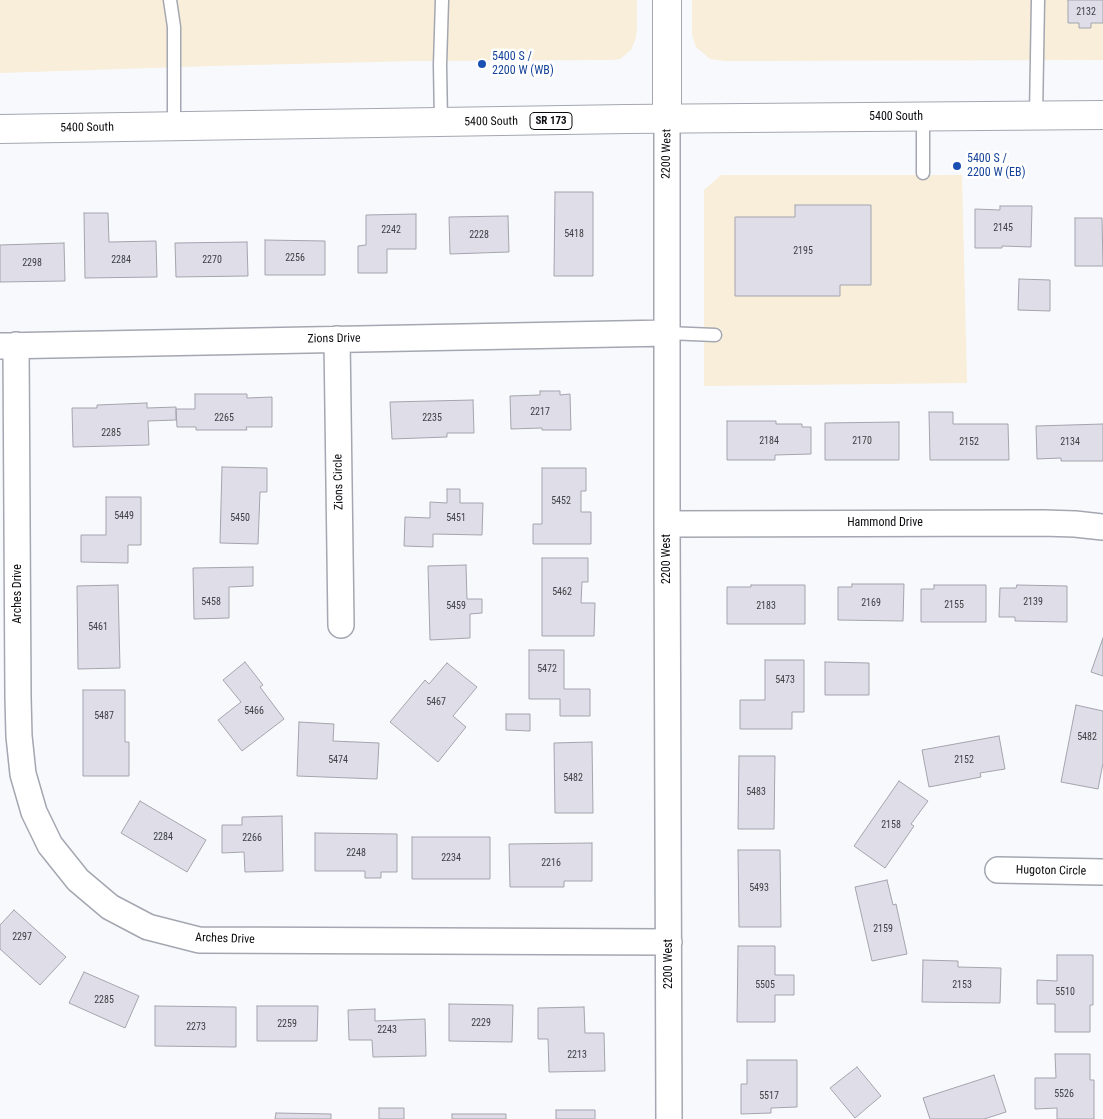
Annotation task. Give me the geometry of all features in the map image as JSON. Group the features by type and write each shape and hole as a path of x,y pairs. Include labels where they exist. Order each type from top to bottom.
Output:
{"main road":[{"name":"2200 West","path":"667,0 668,119"},
{"name":"5400 South","path":"0,129 668,119 1103,116"}],"street":[{"name":"2200 West","path":"668,119 666,173 669,1119"},
{"name":"Zions Drive","path":"8,346 667,333"},
{"name":"Zions Circle","path":"337,339 341,625"},
{"name":"Arches Drive","path":"8,346 19,736 23,774 34,812 50,845 78,880 110,907 148,927 199,940 669,942"},
{"name":"Hammond Drive","path":"667,524 1043,523 1103,526"},
{"name":"Hugoton Circle","path":"998,870 1103,872"}],"lane":[{"path":"170,0 174,27 174,126"},
{"path":"441,122 442,0"},
{"path":"1036,116 1038,0"},
{"path":"923,117 923,173"},
{"path":"667,333 715,335"}],"shaded area":[{"path":"0,0 637,0 637,28 636,38 631,50 620,59 612,60 415,61 0,73"},
{"path":"692,0 1103,0 1103,60 725,61 710,59 696,47 692,35"},
{"path":"721,175 962,175 967,383 704,386 704,190"}],"building":[{"path":"1068,0 1103,0 1103,23 1091,23 1091,28 1079,28 1079,23 1068,23"},
{"path":"555,192 593,192 593,276 554,276"},
{"path":"795,205 871,205 871,285 840,285 840,296 735,296 735,217 795,217"},
{"path":"1000,206 1032,206 1031,247 1002,246 1002,248 975,248 975,209 1000,210"},
{"path":"84,213 108,213 109,242 156,241 157,277 85,278"},
{"path":"416,214 416,249 387,249 387,273 358,273 358,246 366,245 366,215"},
{"path":"508,216 509,252 450,254 449,217"},
{"path":"1075,218 1102,218 1103,266 1075,266"},
{"path":"265,240 325,241 325,275 265,275"},
{"path":"247,242 248,276 176,277 175,243"},
{"path":"64,243 65,281 0,282 0,245"},
{"path":"1019,279 1050,280 1050,311 1018,310"},
{"path":"540,391 560,391 560,395 570,394 571,430 542,430 542,428 511,429 510,396 540,395"},
{"path":"195,394 247,394 247,398 272,397 272,427 246,427 247,430 196,430 196,427 177,427 176,409 195,409"},
{"path":"473,400 474,433 447,433 447,437 392,439 390,402"},
{"path":"147,403 147,408 176,407 176,420 148,421 149,445 73,447 72,408 97,408 97,405"},
{"path":"929,412 953,412 953,424 1008,424 1009,460 930,460"},
{"path":"727,421 776,421 776,424 802,424 802,427 811,427 811,454 775,455 775,460 727,460"},
{"path":"899,422 899,460 825,460 825,423"},
{"path":"1103,424 1103,461 1061,461 1061,458 1037,459 1036,426"},
{"path":"222,467 267,468 267,492 260,492 258,544 220,543"},
{"path":"542,468 586,468 586,491 581,491 581,512 591,512 591,544 533,544 533,524 542,524"},
{"path":"447,489 460,489 460,503 483,503 482,535 433,534 433,547 404,546 405,517 430,518 430,502 447,503"},
{"path":"106,497 141,497 141,545 128,545 128,563 81,562 81,535 106,535"},
{"path":"542,558 588,558 588,582 582,582 581,603 595,603 594,636 542,636"},
{"path":"466,565 467,599 482,599 482,613 470,614 470,638 430,640 428,566"},
{"path":"253,567 253,586 229,587 229,618 194,619 193,568"},
{"path":"852,584 904,584 903,621 838,620 838,587 852,587"},
{"path":"118,585 120,668 78,669 77,586"},
{"path":"751,585 805,585 805,624 727,624 727,587 751,587"},
{"path":"934,585 986,585 986,622 921,622 921,589 934,589"},
{"path":"1017,585 1067,586 1067,622 1015,621 1015,617 999,617 1000,588 1016,588"},
{"path":"1103,638 1103,676 1091,672"},
{"path":"529,650 564,650 564,689 590,689 590,716 560,716 560,699 529,699"},
{"path":"765,660 804,660 804,712 792,712 792,729 740,729 740,700 765,700"},
{"path":"245,662 263,685 260,687 284,719 242,751 218,720 241,702 223,680"},
{"path":"825,662 869,663 869,695 825,695"},
{"path":"447,663 477,687 453,716 466,727 438,762 390,722 425,680 429,684"},
{"path":"83,690 125,690 125,742 129,742 129,776 83,776"},
{"path":"1076,705 1103,711 1103,763 1098,789 1061,782"},
{"path":"506,714 530,714 530,731 506,730"},
{"path":"299,722 334,724 333,741 379,743 377,779 297,776"},
{"path":"999,736 1005,769 980,773 981,777 929,787 922,750"},
{"path":"592,742 593,813 555,813 554,743"},
{"path":"739,756 775,756 774,829 738,829"},
{"path":"899,781 928,801 911,824 914,826 885,868 854,846"},
{"path":"140,801 206,840 187,872 121,833"},
{"path":"282,816 283,871 245,872 244,852 222,853 222,825 242,825 242,817"},
{"path":"315,833 397,834 397,872 381,872 381,878 365,878 365,871 315,871"},
{"path":"412,837 490,837 490,879 412,879"},
{"path":"592,843 592,881 564,881 564,887 510,887 509,844"},
{"path":"738,850 780,850 781,927 739,927"},
{"path":"887,880 893,905 896,904 907,954 872,961 855,887"},
{"path":"14,910 66,957 40,985 0,949 0,925"},
{"path":"738,946 775,946 775,975 794,975 794,995 775,995 775,1022 737,1022"},
{"path":"1057,955 1093,955 1093,1005 1090,1005 1090,1032 1055,1032 1055,1004 1037,1004 1037,980 1057,981"},
{"path":"923,960 958,961 958,967 1001,968 1000,1003 922,1002"},
{"path":"84,972 139,996 125,1028 69,1003"},
{"path":"449,1004 513,1005 512,1042 449,1041"},
{"path":"155,1006 236,1007 236,1047 155,1046"},
{"path":"257,1006 318,1006 317,1041 257,1041"},
{"path":"584,1007 585,1033 604,1033 605,1071 549,1072 548,1039 538,1039 538,1008"},
{"path":"375,1009 375,1021 425,1019 426,1056 373,1057 372,1040 349,1040 348,1010"},
{"path":"1055,1054 1090,1054 1090,1080 1094,1080 1094,1119 1057,1119 1057,1108 1035,1109 1035,1078 1056,1078"},
{"path":"747,1060 797,1060 797,1107 771,1108 771,1113 741,1114 741,1084 747,1084"},
{"path":"857,1067 881,1096 855,1118 830,1088"},
{"path":"994,1075 1006,1112 984,1119 930,1119 923,1098"},
{"path":"379,1108 404,1108 404,1119 379,1119"},
{"path":"556,1110 595,1110 595,1119 556,1119"},
{"path":"276,1113 331,1114 331,1119 275,1119"},
{"path":"452,1114 506,1114 506,1119 452,1119"}],"place":[{"name":"5400 S / 2200 W (WB)","path":"482,64"},
{"name":"5400 S / 2200 W (EB)","path":"957,166"}]}
